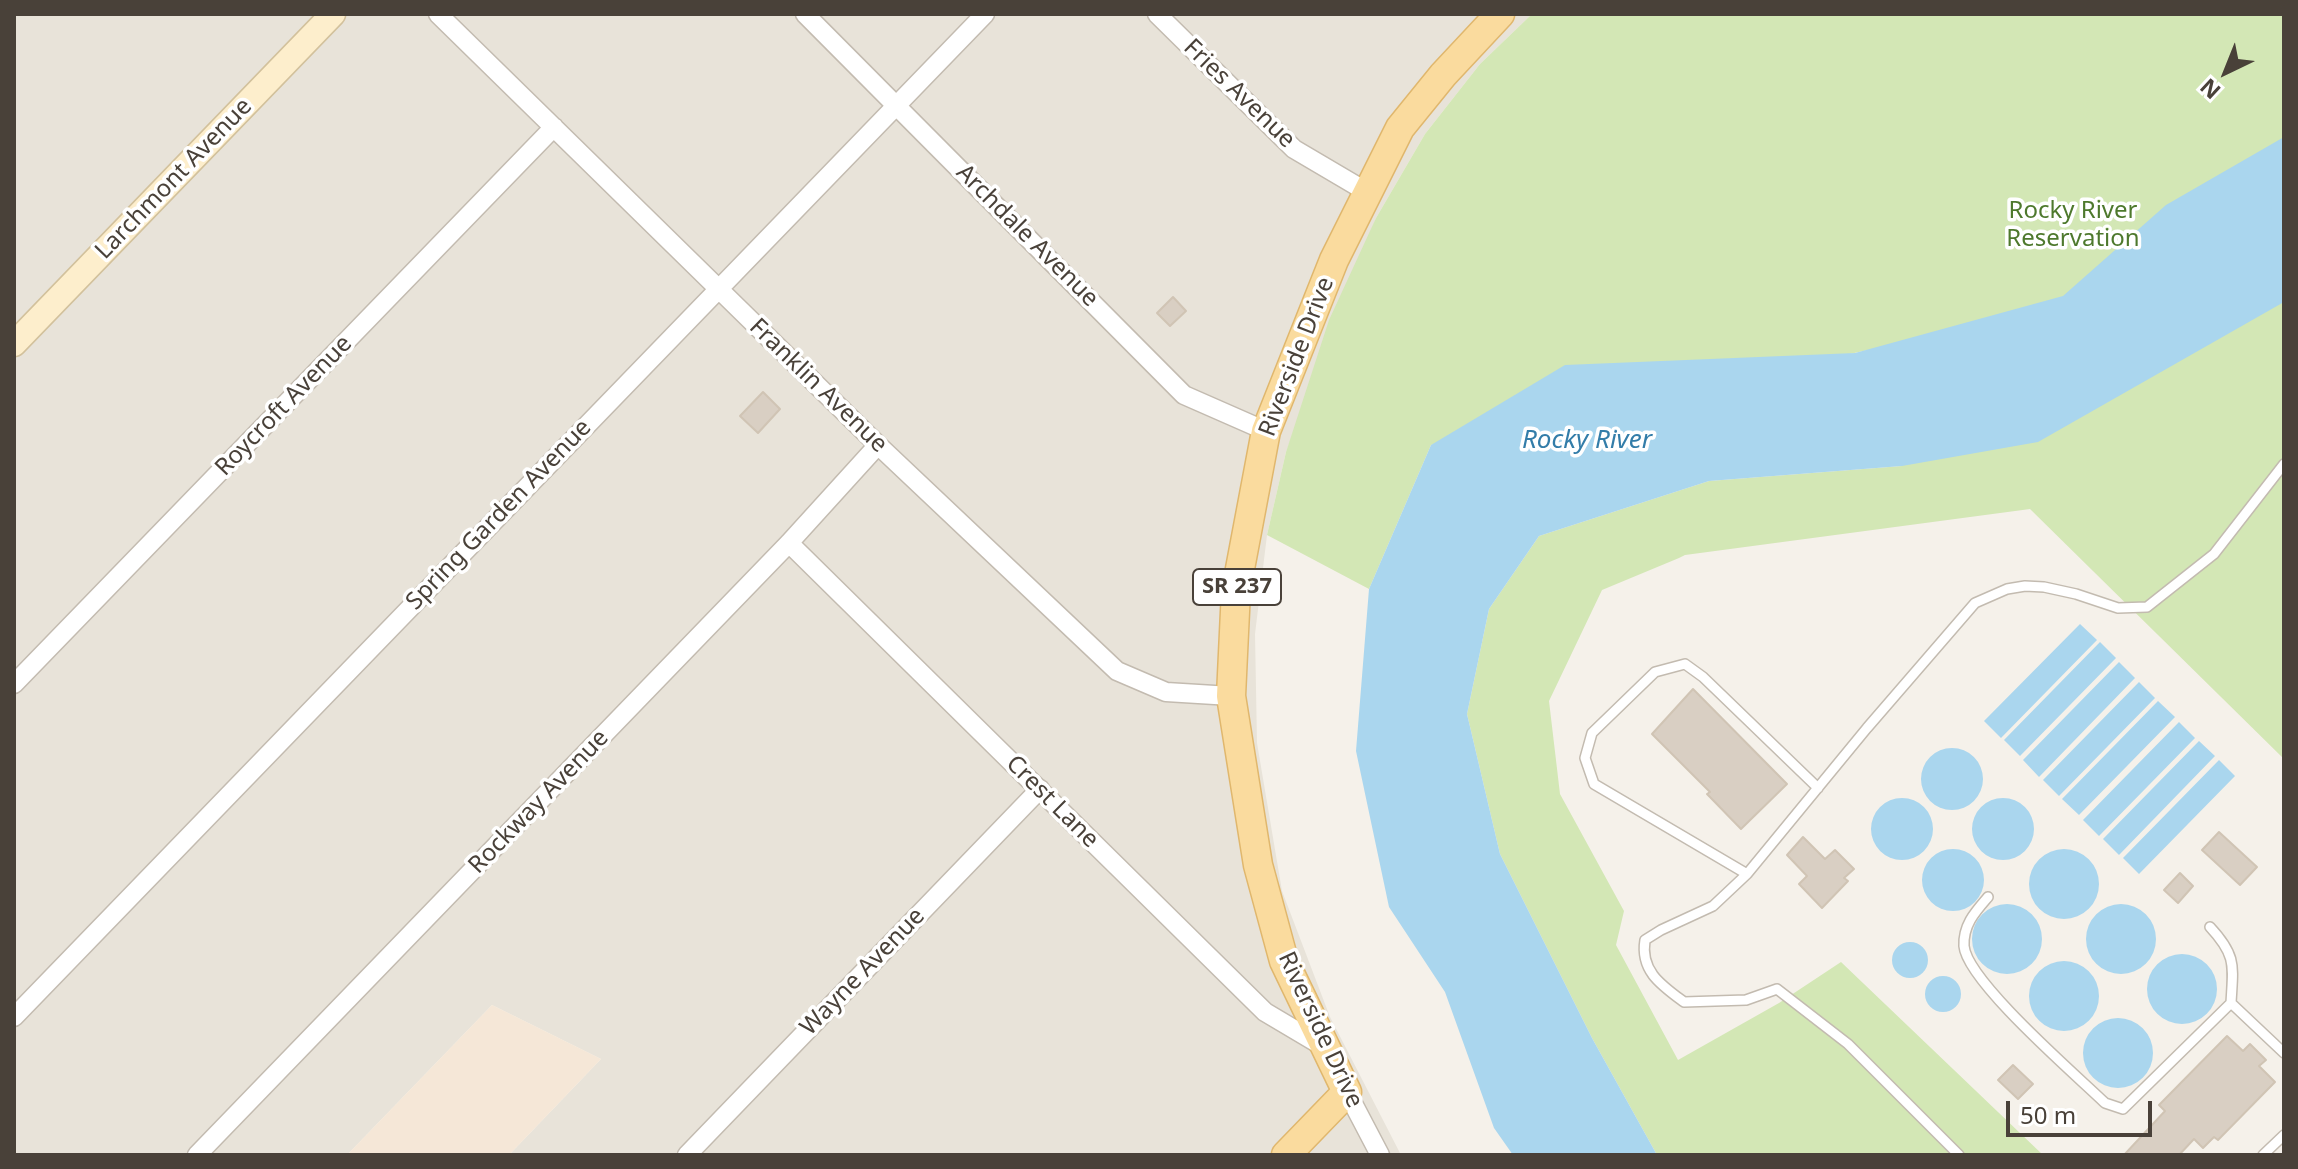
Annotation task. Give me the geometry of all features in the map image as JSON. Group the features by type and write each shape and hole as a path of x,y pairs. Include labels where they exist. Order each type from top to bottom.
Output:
{"main road":[{"name":"Riverside Drive","path":"1347,1092 1284,961 1262,878 1231,696 1236,590 1266,431 1334,260 1400,128 1443,75 1500,14"},
{"path":"1286,1155 1347,1092"}],"street":[{"name":"Larchmont Avenue","path":"14,344 333,14"},
{"name":"Franklin Avenue","path":"438,14 878,445 1117,671 1166,692 1231,696"},
{"name":"Archdale Avenue","path":"805,14 1184,395 1266,431"},
{"name":"Spring Garden Avenue","path":"14,1017 985,14"},
{"name":"Fries Avenue","path":"1157,14 1294,149 1367,192"},
{"name":"Roycroft Avenue","path":"14,684 554,127"},
{"name":"Rockway Avenue","path":"197,1155 789,543 878,445"},
{"name":"Crest Lane","path":"789,543 1265,1012 1325,1047"},
{"name":"Wayne Avenue","path":"687,1155 1040,789"},
{"name":"Riverside Drive","path":"1347,1092 1380,1155"}],"lane":[{"path":"1959,1155 1848,1044 1777,989 1746,1000 1684,1002 1655,979 1643,953 1645,940 1713,906 1747,874 1975,603 2007,589 2025,586 2076,594 2118,608 2147,607 2214,554 2284,464"},
{"path":"1747,874 1594,784 1585,758 1592,733 1655,672 1685,664 1703,677 1818,788"},
{"path":"1988,897 1973,914 1965,930 1967,960 1993,994 2105,1103 2123,1109 2231,1003 2234,964 2224,942 2210,927"},
{"path":"2231,1003 2284,1053"},
{"path":"2263,1155 2284,1135"}],"shaded area":[{"path":"14,14 1532,14 1480,64 1425,134 1376,218 1286,452 1267,535 1255,634 1257,743 1282,891 1330,1017 1401,1155 509,1155 601,1059 492,1005 347,1155 14,1155"},
{"path":"492,1005 601,1059 509,1155 347,1155"}],"green space":[{"name":"Rocky River Reservation","path":"1532,14 2284,14 2284,759 2030,509 1685,555 1602,590 1549,701 1560,794 1624,911 1616,945 1678,1060 1779,1003 1841,962 2043,1155 1657,1155 1592,1038 1500,854 1467,714 1489,609 1539,536 1709,481 1902,466 1868,350 1431,445 1369,589 1267,535 1286,452 1329,320 1376,218 1425,134 1480,64"}],"water":[{"name":"Rocky River","path":"2284,137 2284,302 2038,442 1902,466 1709,481 1539,536 1489,609 1467,714 1500,854 1592,1038 1657,1155 1513,1155 1494,1128 1445,992 1389,907 1356,751 1369,589 1431,445 1565,365 1855,353 2063,296 2166,205"},
{"path":"2080,624 2097,640 2001,738 1984,721"},
{"path":"2100,642 2116,658 2020,756 2004,740"},
{"path":"2119,662 2135,678 2039,777 2023,760"},
{"path":"2139,682 2155,698 2059,796 2043,780"},
{"path":"2158,701 2175,717 2079,815 2062,799"},
{"path":"2179,722 2195,738 2099,836 2083,820"},
{"path":"2199,741 2215,756 2119,855 2103,839"},
{"path":"1952,748 1964,750 1974,757 1981,767 1981,791 1974,801 1964,808 1952,810 1940,808 1930,801 1923,791 1921,779 1923,767 1930,757 1940,750"},
{"path":"2219,760 2235,776 2139,874 2123,858"},
{"path":"1902,798 1914,800 1924,807 1931,817 1931,841 1924,851 1914,858 1902,860 1890,858 1880,851 1873,841 1871,829 1873,817 1880,807 1890,800"},
{"path":"2003,798 2015,800 2025,807 2032,817 2032,841 2025,851 2015,858 2003,860 1991,858 1981,851 1974,841 1972,829 1974,817 1981,807 1991,800"},
{"path":"1953,849 1965,851 1975,858 1982,868 1982,892 1975,902 1965,909 1953,911 1941,909 1931,902 1924,892 1922,880 1924,868 1931,858 1941,851"},
{"path":"2064,849 2089,859 2099,884 2089,909 2064,919 2039,909 2029,884 2039,859"},
{"path":"2007,904 2032,914 2042,939 2032,964 2007,974 1982,964 1972,939 1982,914"},
{"path":"2121,904 2146,914 2156,939 2146,964 2121,974 2096,964 2086,939 2096,914"},
{"path":"1910,942 1922,948 1928,960 1922,972 1910,978 1898,972 1892,960 1898,948"},
{"path":"2182,954 2207,964 2217,989 2207,1014 2182,1024 2157,1014 2147,989 2157,964"},
{"path":"2064,961 2089,971 2099,996 2089,1021 2064,1031 2039,1021 2029,996 2039,971"},
{"path":"1943,976 1955,982 1961,994 1955,1006 1943,1012 1931,1006 1925,994 1931,982"},
{"path":"2118,1018 2143,1028 2153,1053 2143,1078 2118,1088 2093,1078 2083,1053 2093,1028"}],"building":[{"path":"1173,297 1186,311 1170,326 1157,313"},
{"path":"763,392 780,409 758,433 740,416"},
{"path":"1693,689 1787,784 1741,829 1707,794 1710,792 1652,734"},
{"path":"2219,832 2257,867 2240,885 2202,850"},
{"path":"1803,837 1825,859 1835,850 1854,869 1844,878 1848,881 1822,908 1799,884 1807,876 1787,855"},
{"path":"2180,873 2193,886 2178,903 2164,890"},
{"path":"2227,1036 2243,1051 2250,1044 2266,1060 2259,1066 2275,1082 2218,1140 2214,1137 2203,1148 2194,1139 2179,1155 2124,1155 2165,1111 2159,1105"},
{"path":"2013,1065 2033,1084 2018,1099 1998,1080"}]}
